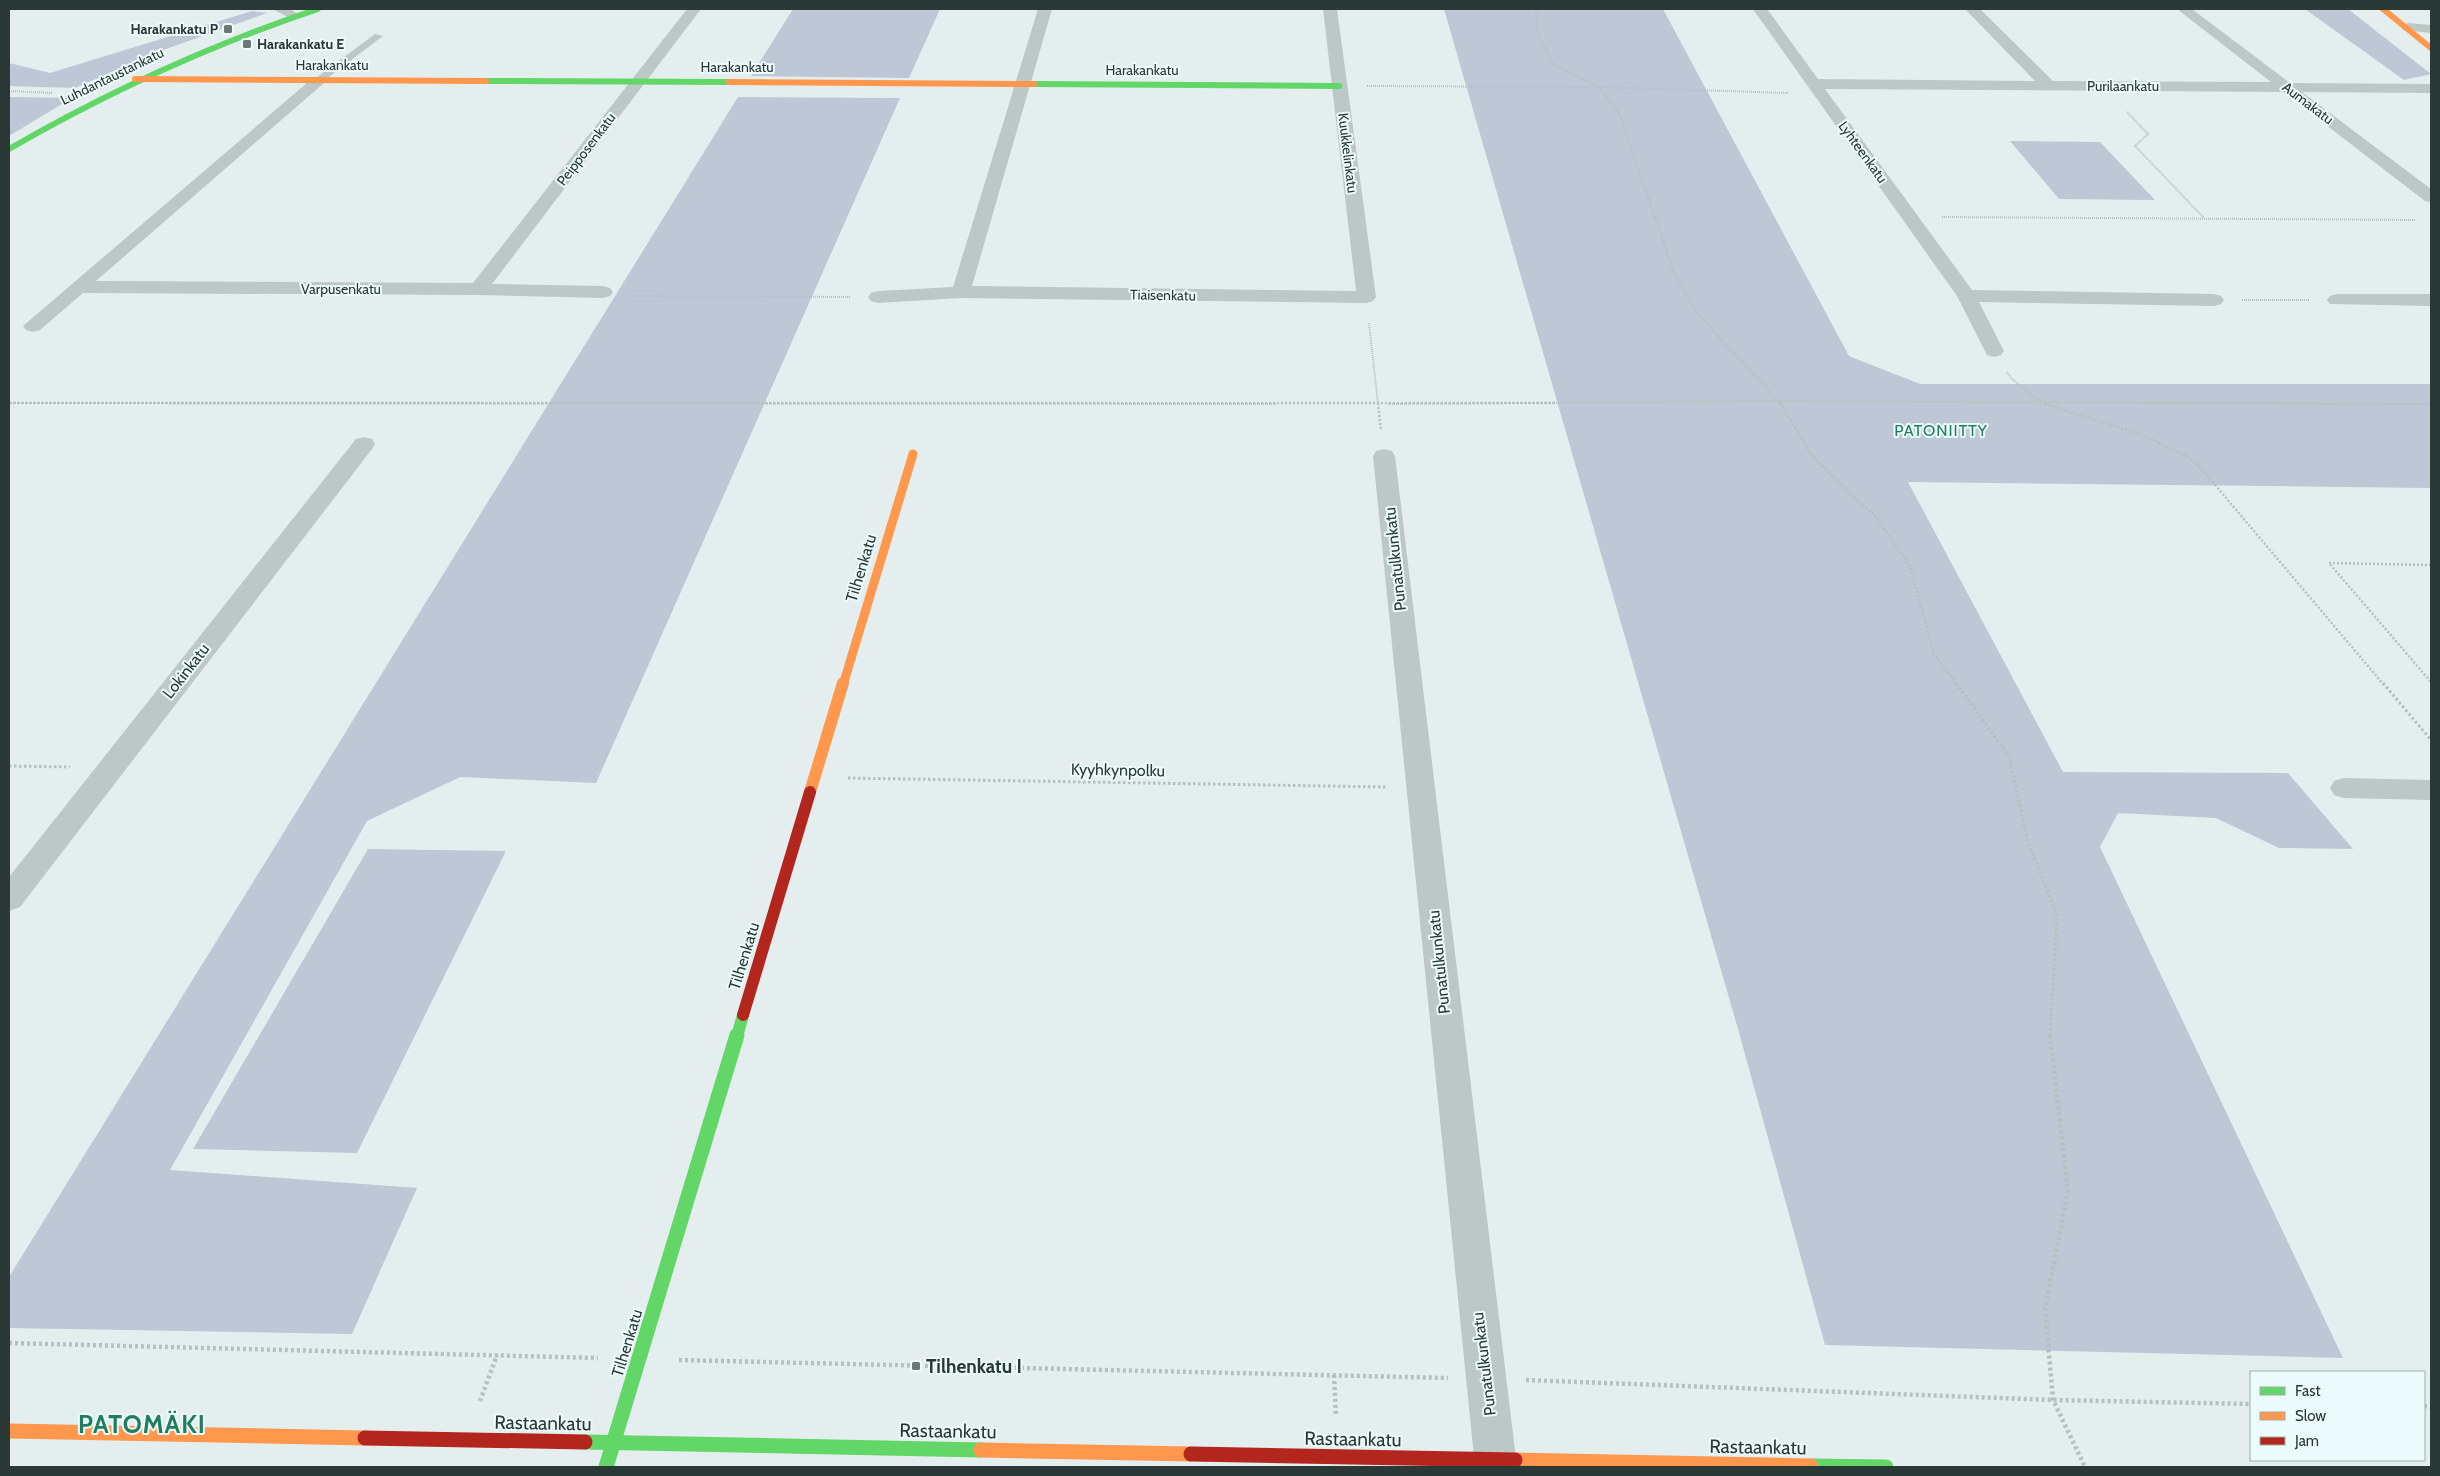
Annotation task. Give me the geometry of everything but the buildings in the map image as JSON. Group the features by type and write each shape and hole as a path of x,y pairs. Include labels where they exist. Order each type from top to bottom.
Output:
{"street":[{"path":"279,9 294,16"},
{"name":"Luhdantaustankatu","path":"9,149 135,79 254,30 318,9"},
{"name":"Peipposenkatu","path":"478,289 694,9"},
{"path":"961,292 1045,9"},
{"name":"Kuukkelinkatu","path":"1330,9 1366,297"},
{"name":"Lyhteenkatu","path":"1760,9 1966,296 1994,351"},
{"path":"1972,9 2049,86"},
{"name":"Aumakatu","path":"2184,9 2431,197"},
{"path":"2383,9 2408,27 2431,48"},
{"path":"2408,27 2431,28"},
{"name":"Harakankatu","path":"135,79 1339,86"},
{"path":"33,326 319,80"},
{"name":"Purilaankatu","path":"1815,84 2431,88"},
{"name":"Varpusenkatu","path":"78,287 478,289 603,292"},
{"name":"Tiaisenkatu","path":"878,298 961,292 1366,297"},
{"path":"1966,296 2214,300"},
{"path":"2337,300 2431,300"},
{"name":"Lokinkatu","path":"9,899 364,444"},
{"name":"Tilhenkatu","path":"606,1467 913,454"},
{"name":"Punatulkunkatu","path":"1384,456 1495,1463"},
{"path":"2344,788 2431,790"},
{"name":"Rastaankatu","path":"9,1431 613,1442 1495,1463 1886,1467"}],"lane":[{"path":"319,80 378,36"}],"path":[{"path":"1536,9 1537,32 1553,64 1599,87 1620,115 1673,270 1696,312 1779,401 1813,457 1875,516 1910,566 1934,654 2009,756 2028,842 2057,915 2050,1038 2068,1191 2045,1308 2053,1400 2085,1467"},
{"path":"9,91 62,93"},
{"path":"2124,108 2148,134 2135,146 2204,218"},
{"path":"1909,216 2421,220"},
{"path":"603,292 622,296 878,298"},
{"path":"1366,297 1384,456"},
{"path":"2214,300 2337,300"},
{"path":"1994,351 2012,378 2040,402 2143,434 2194,460 2431,740"},
{"path":"9,403 1378,404 1779,401 2431,404"},
{"path":"2431,565 2329,563 2431,682"},
{"path":"9,766 111,768"},
{"name":"Kyyhkynpolku","path":"815,778 1420,788"},
{"path":"9,1343 1485,1378 2053,1400 2250,1404"}],"shaded area":[{"path":"793,9 940,9 909,78 751,76"},
{"path":"1444,9 1663,9 1849,356 1920,384 2431,384 2431,488 1908,482 2063,772 2288,773 2353,849 2279,848 2216,818 2118,813 2100,847 2343,1358 1825,1345 1738,1029"},
{"path":"2305,9 2348,9 2431,74 2404,80"},
{"path":"252,11 267,13 166,49 75,88 9,86 9,63 50,73"},
{"path":"9,97 72,98 9,136"},
{"path":"738,97 900,98 596,783 460,777 367,821 170,1170 417,1188 352,1334 9,1328 9,1277"},
{"path":"2010,141 2100,142 2155,200 2059,199"},
{"path":"368,849 506,851 357,1153 193,1149"}],"traffic: fast":[{"path":"9,149 83,107 159,70 238,37 318,9"},
{"path":"486,81 729,82"},
{"path":"1034,84 1339,86"},
{"path":"606,1467 743,1015"},
{"path":"585,1442 981,1450"},
{"path":"1811,1466 1886,1467"}],"traffic: slow":[{"path":"2383,9 2431,48"},
{"path":"135,79 486,81"},
{"path":"729,82 1034,84"},
{"path":"810,792 913,454"},
{"path":"9,1431 365,1438"},
{"path":"981,1450 1191,1454"},
{"path":"1515,1460 1811,1466"}],"traffic: jam":[{"path":"743,1015 810,792"},
{"path":"365,1438 585,1442"},
{"path":"1191,1454 1515,1460"}],"place":[{"name":"Harakankatu P","path":"228,29"},
{"name":"Harakankatu E","path":"247,44"},
{"name":"Tilhenkatu I","path":"916,1366"}],"district":[{"name":"PATONIITTY","path":"1941,430"},
{"name":"PATOMÄKI","path":"142,1424"}]}
